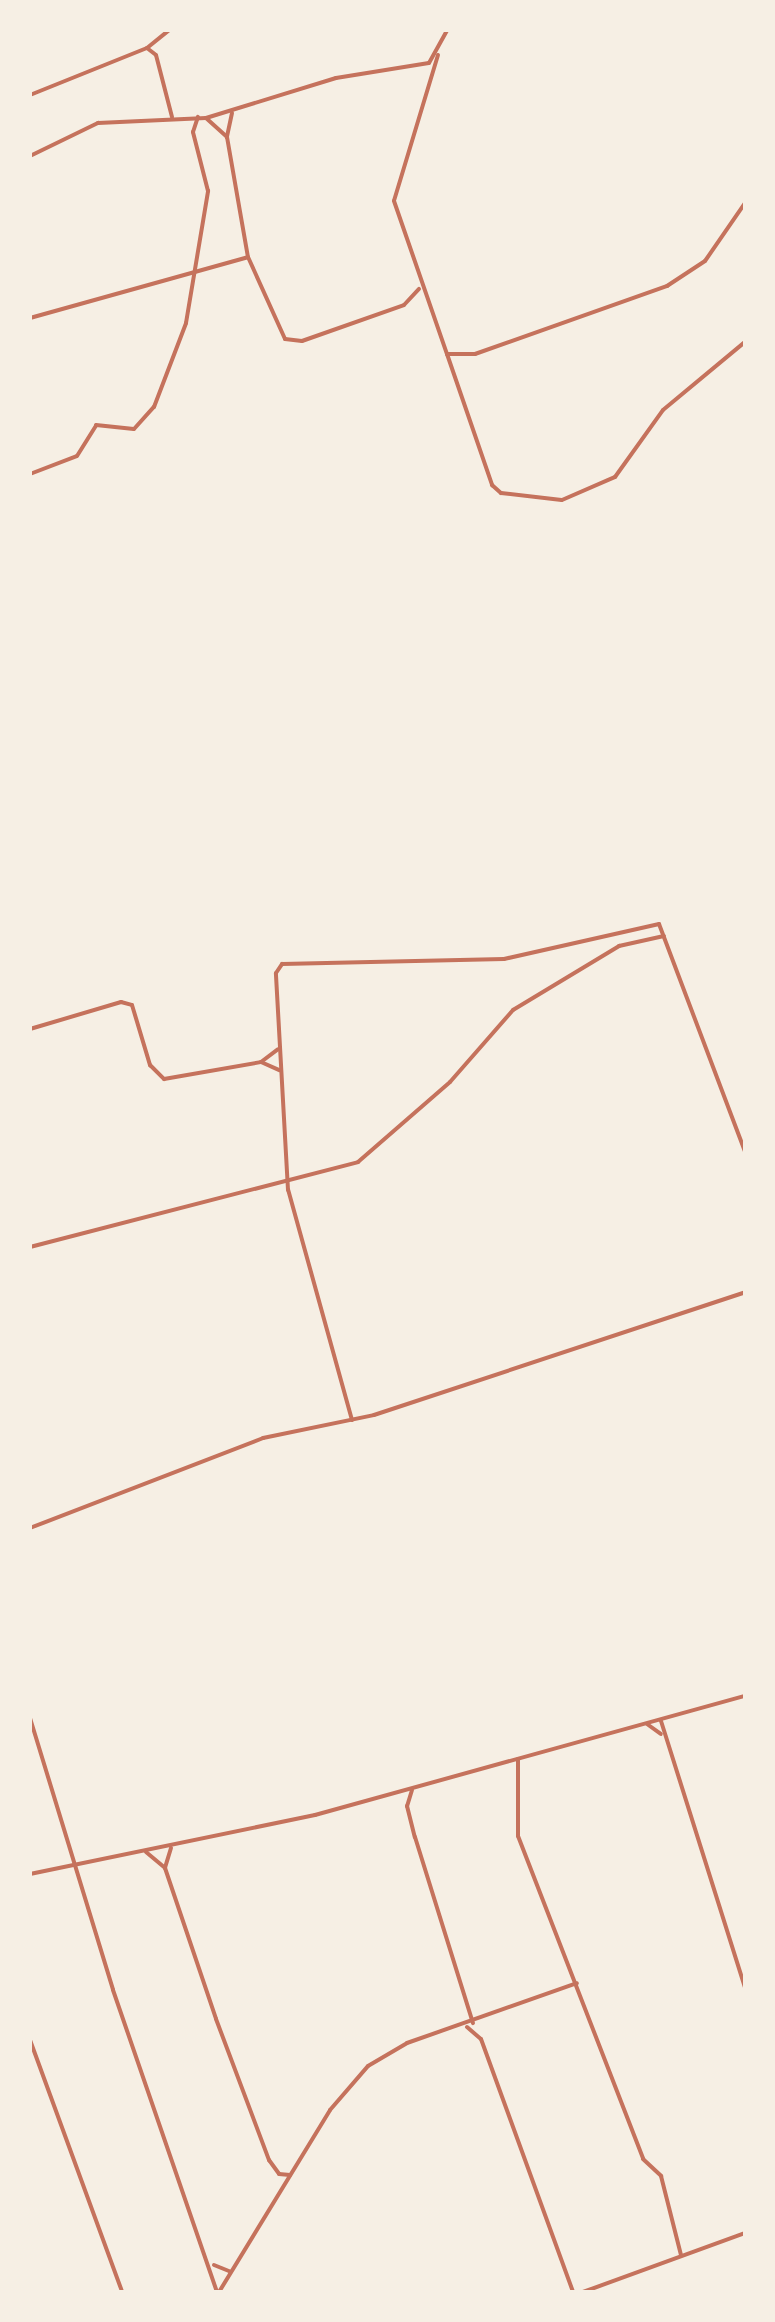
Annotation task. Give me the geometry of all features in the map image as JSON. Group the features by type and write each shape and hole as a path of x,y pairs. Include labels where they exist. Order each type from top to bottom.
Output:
{"street":[{"path":"30,95 147,48 169,30"},
{"path":"447,30 394,201 420,288 447,354 492,485 501,493 562,500 615,477 663,410 745,342"},
{"path":"147,48 156,55 172,117"},
{"path":"30,156 98,123 172,117 206,118 232,113 438,55"},
{"path":"232,113 227,137 248,257 288,342 404,305 420,288"},
{"path":"30,474 77,456 96,425 126,431 141,424 178,349 208,191 193,132 198,117"},
{"path":"206,118 227,137"},
{"path":"447,354 475,354 667,286 705,261 745,203"},
{"path":"30,318 248,257"},
{"path":"352,1420 285,1164 276,973 291,961 450,963 504,959 659,924 745,1151"},
{"path":"30,1247 368,1156 450,1082 513,1010 619,946 664,936"},
{"path":"30,1029 121,1002 132,1005 150,1065 164,1079 261,1062 279,1049"},
{"path":"261,1062 279,1071"},
{"path":"285,1164 300,1176"},
{"path":"30,1528 263,1438 352,1420 745,1292"},
{"path":"30,1874 171,1848 412,1790 519,1757 745,1696"},
{"path":"30,1718 75,1868 212,2263 218,2292"},
{"path":"661,1721 661,1734 745,1988"},
{"path":"646,1723 661,1734"},
{"path":"519,1757 512,1771 518,1836 643,2159 661,2176 681,2255"},
{"path":"504,1762 512,1771"},
{"path":"412,1790 407,1806 415,1837 473,2023"},
{"path":"165,1868 171,1848"},
{"path":"146,1852 165,1868 269,2160 279,2174 290,2175"},
{"path":"218,2292 290,2175 368,2066 407,2043 465,2026 577,1983"},
{"path":"465,2026 481,2039 573,2292"},
{"path":"30,2040 122,2292"},
{"path":"583,2292 745,2233"},
{"path":"212,2263 232,2272"}]}
